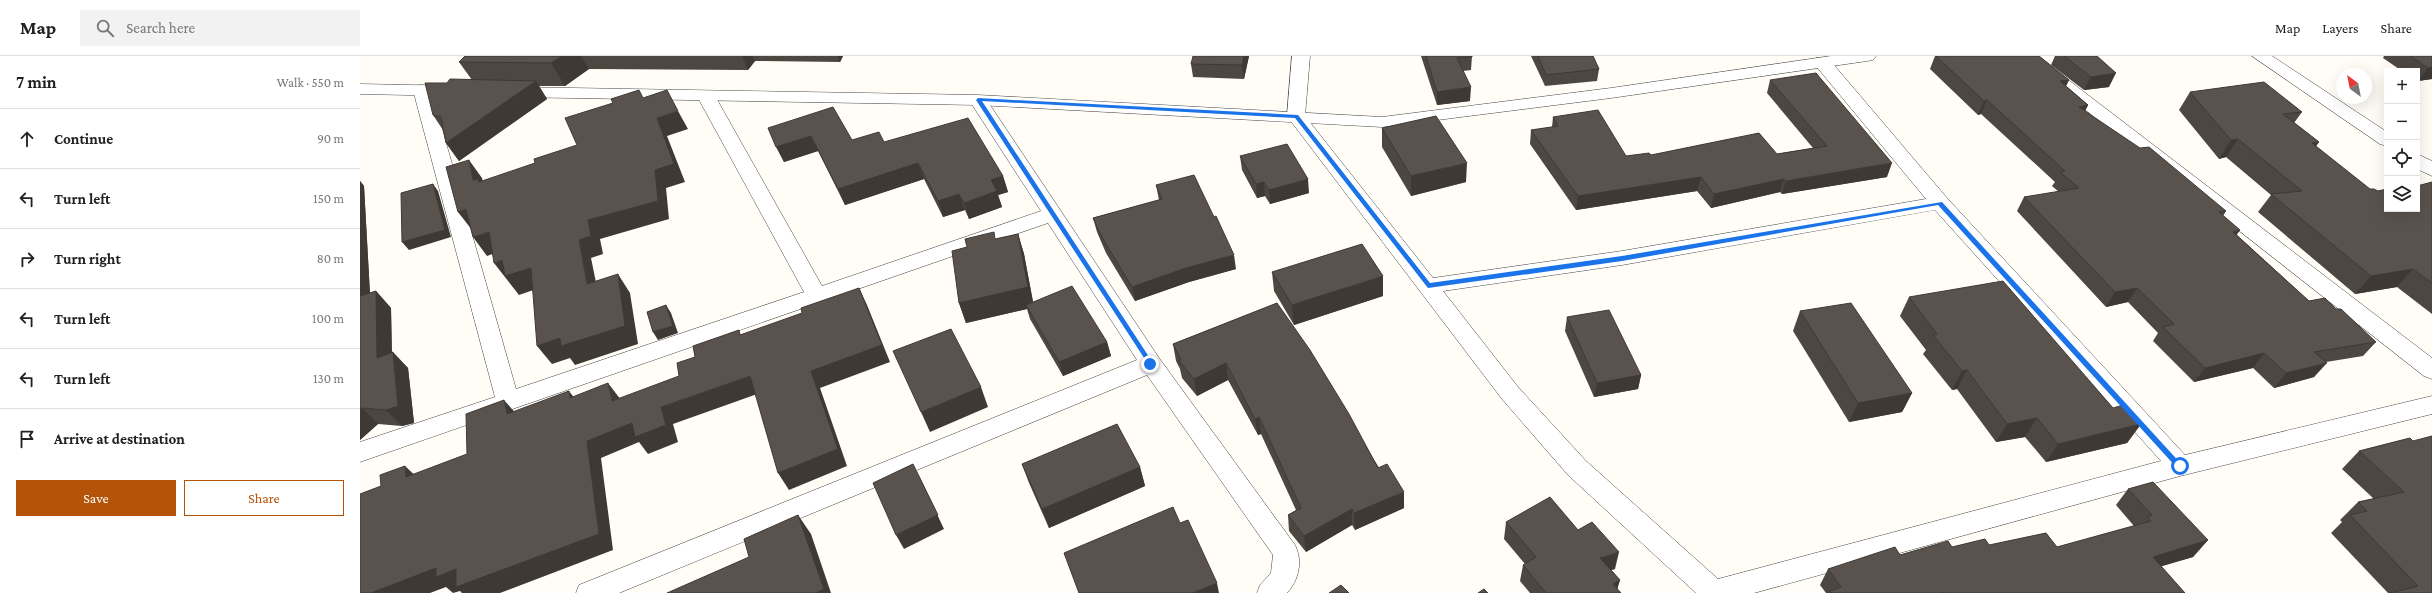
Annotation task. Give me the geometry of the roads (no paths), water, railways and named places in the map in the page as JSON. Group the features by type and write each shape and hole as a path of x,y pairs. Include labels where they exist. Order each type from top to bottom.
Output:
{"street":[{"path":"1302,56 1296,116 1510,393 1577,468 1715,593 2180,466 2432,405"},
{"path":"360,89 978,100 1296,116 1348,122 1382,122 1610,93 1822,62 1845,57 1867,56"},
{"path":"2026,56 2432,370"},
{"path":"2261,56 2384,138"},
{"path":"1822,62 1940,203 2180,466"},
{"path":"422,90 508,402"},
{"path":"706,96 817,296"},
{"path":"978,100 1054,214 1150,364 1286,552 1284,578 1270,593"},
{"path":"2420,162 2432,170"},
{"path":"1428,286 1622,258 1940,203"},
{"path":"360,452 1054,214"},
{"path":"589,593 1150,364"}]}
